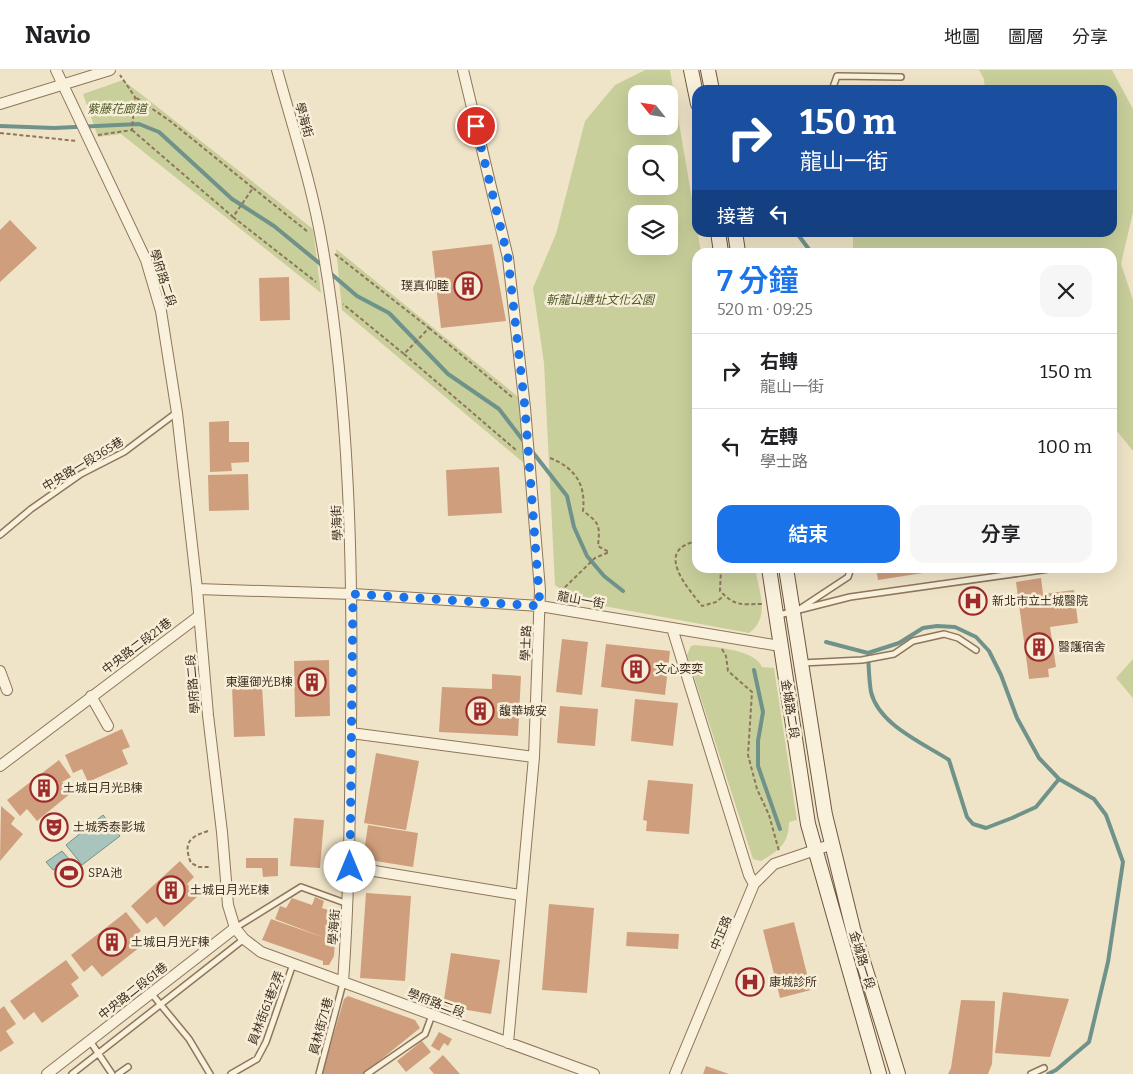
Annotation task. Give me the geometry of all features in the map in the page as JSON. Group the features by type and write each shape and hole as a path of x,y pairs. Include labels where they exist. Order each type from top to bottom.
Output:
{"main road":[{"path":"691,70 694,85"},
{"path":"708,70 711,85"},
{"name":"金城路二段","path":"770,573 813,849"},
{"name":"金城路二段","path":"787,573 822,797 833,844"},
{"name":"金城路一段","path":"833,844 852,928 898,1074"},
{"name":"金城路一段","path":"813,849 879,1074"}],"street":[{"name":"學府路二段","path":"56,70 90,136 146,260 161,311 177,413 197,589 228,905 235,928 244,939 261,952 594,1074"},
{"name":"學海街","path":"277,70 308,180 322,244 343,402 353,594 350,867 343,983"},
{"name":"學士路","path":"463,70 508,258 525,408 540,606 534,757 520,894 508,1043"},
{"path":"0,104 64,85 115,73"},
{"name":"龍山一街","path":"197,589 353,594 540,606 780,646"},
{"name":"中央路二段21巷","path":"0,766 199,616"},
{"path":"672,628 749,875 754,884"},
{"path":"0,671 7,690"},
{"path":"91,696 108,726"},
{"path":"351,733 534,757"},
{"name":"中正路","path":"674,1074 754,884 774,864 813,849 833,844"},
{"path":"350,867 520,894"},
{"name":"中央路二段61巷","path":"47,1074 235,928"}],"lane":[{"path":"834,85 837,76 902,77"},
{"name":"中央路一段365巷","path":"0,535 31,509 74,479 124,452 177,413"},
{"path":"793,613 848,577 849,573"},
{"path":"776,615 793,613 850,597 1020,573"},
{"path":"801,663 870,659 894,654 913,641 944,634 958,638 976,650"},
{"path":"235,928 301,887 348,904"},
{"path":"72,1074 244,939"},
{"name":"員林街61巷2弄","path":"231,1074 257,1059 266,1042 293,964"},
{"name":"員林街71巷","path":"319,1074 343,983"},
{"path":"150,993 189,1039 210,1074"},
{"path":"367,1074 425,1034 432,1015"},
{"path":"90,1040 112,1074"},
{"path":"118,1074 128,1067"},
{"path":"1031,1074 1044,1068"}],"path":[{"path":"115,73 135,97 170,121 429,328 525,408"},
{"path":"132,130 135,97"},
{"path":"0,133 80,141 90,136 132,130 233,217 329,292 529,461"},
{"path":"233,217 253,188"},
{"path":"404,354 429,328"},
{"path":"550,458 564,464 574,474 582,489 583,512 595,520 600,528 598,546 609,552 595,558 562,590"},
{"path":"692,542 681,548 675,556 675,568 702,606 716,602 725,596"},
{"path":"721,573 720,591 725,596 740,605 766,604"},
{"path":"722,649 726,656 728,671 752,692 748,755 779,851"},
{"path":"208,831 195,835 188,842 187,852 191,863 199,867 211,867"}],"green space":[{"name":"斬龍山遺址文化公園","path":"645,70 670,70 673,85 628,85 628,135 678,135 678,117 692,199 692,237 698,237 700,248 692,248 692,573 756,573 761,595 762,612 756,627 749,633 566,599 564,592 555,585 544,363 533,288 556,234 585,121 615,85"},
{"path":"979,70 1112,70 1133,109 1133,212 1121,264 1133,300 1133,451 1117,431 1117,248 853,248 853,237 1117,237 1117,85 985,85 984,79"},
{"name":"紫藤花廊道","path":"123,80 313,229 321,293 121,134 98,137 83,94"},
{"path":"336,249 521,399 525,464 342,310"},
{"path":"691,646 733,650 751,656 762,667 774,668 797,820 789,822 787,836 782,846 761,861 753,859 687,655"},
{"path":"1133,659 1133,698 1116,678"}],"water":[{"path":"103,815 120,836 82,865 66,845"},
{"path":"62,851 69,859 53,870 46,862"},
{"name":"SPA池","path":"70,861 82,874 67,885 57,871"}],"building":[{"path":"10,220 37,248 0,282 0,230"},
{"name":"璞真仰睦","path":"492,244 506,321 441,328 432,251"},
{"path":"289,277 290,320 260,321 259,278"},
{"path":"229,421 229,442 249,442 249,462 231,463 232,471 210,472 209,422"},
{"path":"499,467 502,513 448,516 446,470"},
{"path":"248,474 249,510 209,511 208,475"},
{"path":"877,573 923,573 878,580"},
{"name":"醫護宿舍","path":"1041,578 1043,594 1074,590 1078,623 1050,627 1056,667 1048,669 1049,677 1029,679 1016,582"},
{"path":"562,639 588,642 582,695 556,692"},
{"name":"文心奕奕","path":"606,644 670,651 665,695 601,687"},
{"name":"東運御光B棟","path":"329,660 330,716 295,717 294,661"},
{"name":"馥華城安","path":"492,674 521,676 518,736 439,732 442,687 492,689"},
{"path":"262,686 265,736 234,737 232,687"},
{"path":"635,699 678,703 673,746 631,741"},
{"path":"560,706 598,709 595,746 557,743"},
{"path":"122,729 130,747 122,750 128,764 88,782 82,769 73,773 65,755"},
{"path":"376,753 419,761 406,830 364,823"},
{"name":"土城日月光B棟","path":"59,760 71,777 62,782 71,793 37,821 27,809 20,816 7,800"},
{"path":"648,780 693,784 689,834 646,831 647,821 643,820"},
{"path":"1,806 15,818 11,824 23,834 0,861"},
{"path":"294,818 324,820 320,868 290,866"},
{"path":"368,825 418,833 413,867 363,859"},
{"path":"246,858 278,858 278,876 263,877 262,868 246,868"},
{"name":"土城日月光E棟","path":"180,861 194,877 187,884 198,896 164,927 156,917 147,924 131,906"},
{"path":"366,893 411,896 405,981 360,978"},
{"path":"315,897 324,901 322,908 335,912 327,939 335,942 334,956 329,965 323,965 323,961 262,940 271,919 325,938 275,919 280,906 286,908 292,898 312,905"},
{"path":"549,904 594,908 587,993 542,990"},
{"name":"土城日月光F棟","path":"126,912 141,931 132,938 140,947 102,977 92,965 84,972 71,955"},
{"path":"794,922 811,990 780,998 763,930"},
{"path":"627,932 679,934 678,949 626,946"},
{"path":"451,953 500,960 491,1014 443,1006"},
{"path":"66,960 79,978 71,984 79,996 42,1023 34,1012 24,1020 10,1001"},
{"path":"1003,992 1069,999 1050,1057 995,1053"},
{"path":"348,996 415,1020 420,1028 363,1074 322,1074 344,999"},
{"path":"961,1000 995,1001 992,1064 988,1074 948,1074 951,1068"},
{"path":"4,1006 16,1024 6,1031 14,1043 0,1052 0,1009"},
{"path":"439,1032 452,1039 448,1046 444,1043 439,1051 431,1046"},
{"path":"422,1041 431,1052 406,1072 397,1061"},
{"path":"443,1055 460,1074 434,1074 429,1068"},
{"path":"706,1066 729,1074 703,1074"}],"waterway":[{"path":"0,126 54,128 139,124 159,132 232,199 274,226 324,267"},
{"path":"800,237 808,248"},
{"path":"329,272 357,296 389,313 448,374 499,409 525,443"},
{"path":"531,450 567,496 574,527 587,556 604,576 623,591"},
{"path":"826,642 868,653 899,643 923,628 937,626 955,627 976,637 989,651 1001,675 1017,718 1039,758 1059,779 1094,799 1106,815 1123,862 1108,962 1089,1042 1056,1070 1048,1074"},
{"path":"868,657 871,692 876,704 892,724 949,760 967,817 973,824 986,828 1036,807 1059,779"},
{"path":"754,670 763,712 758,741 758,766 780,829"}],"place":[{"name":"璞真仰睦","path":"468,286"},
{"name":"新北市立土城醫院","path":"973,601"},
{"name":"醫護宿舍","path":"1039,647"},
{"name":"文心奕奕","path":"636,669"},
{"name":"東運御光B棟","path":"312,682"},
{"name":"馥華城安","path":"480,711"},
{"name":"土城日月光B棟","path":"44,788"},
{"name":"土城秀泰影城","path":"54,827"},
{"name":"SPA池","path":"69,873"},
{"name":"土城日月光E棟","path":"171,890"},
{"name":"土城日月光F棟","path":"112,942"},
{"name":"康城診所","path":"750,982"}],"route":[{"path":"350,867 353,594 540,606 525,408 508,258 476,126"}]}
